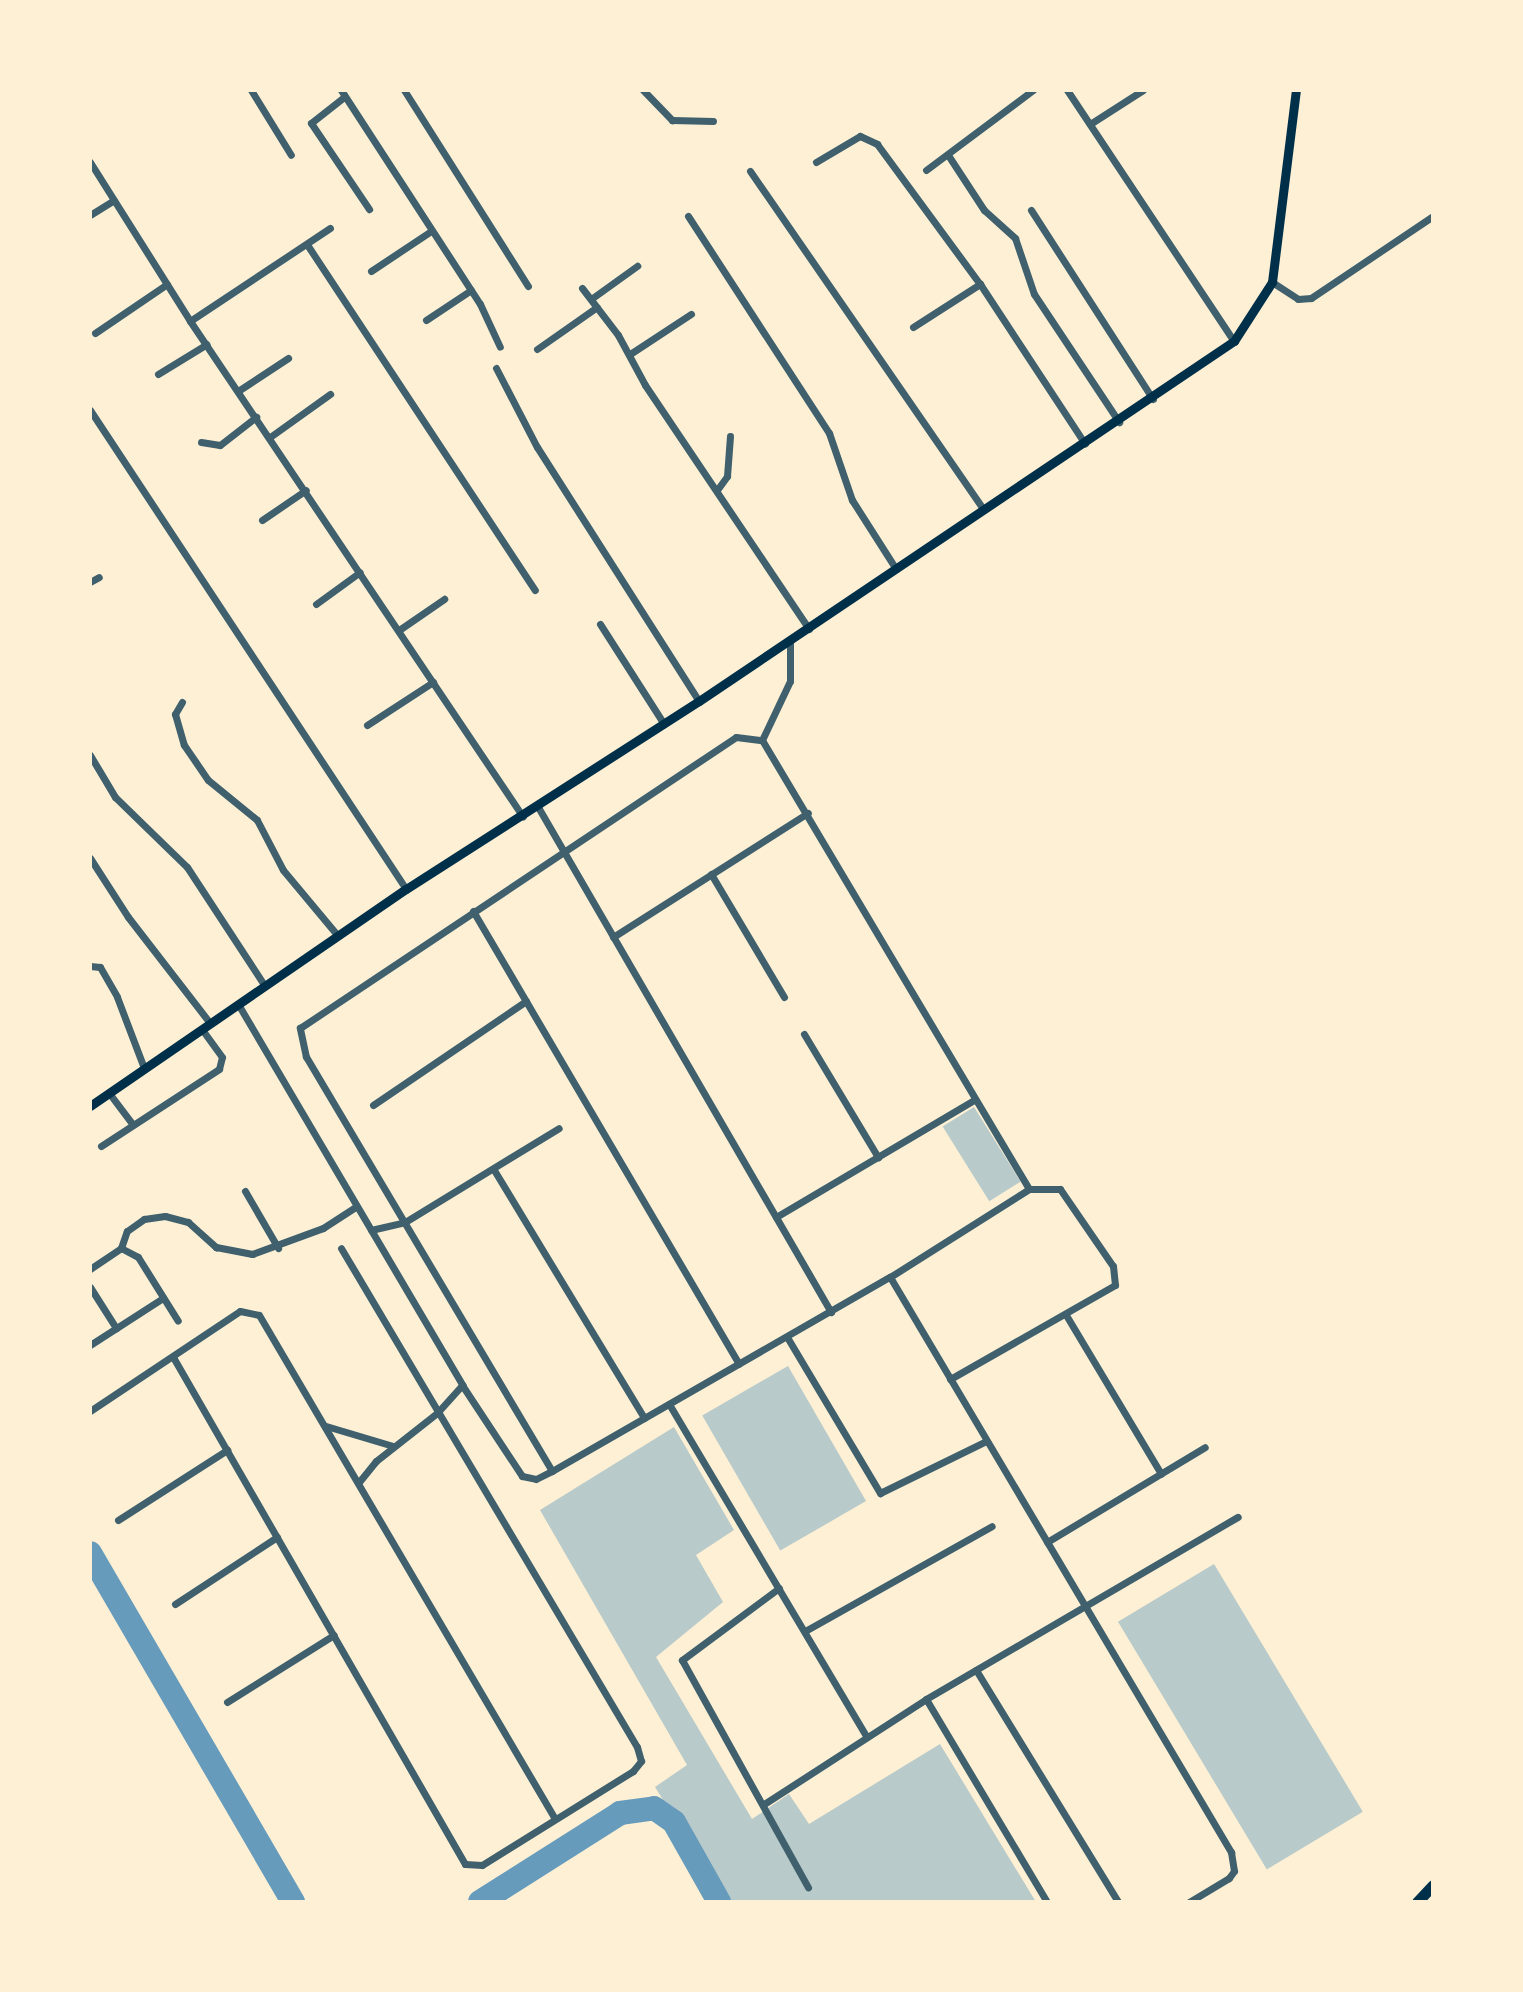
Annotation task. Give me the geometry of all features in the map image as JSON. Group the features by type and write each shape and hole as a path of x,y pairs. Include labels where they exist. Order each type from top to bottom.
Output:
{"highway":[{"path":"1417,1902 1433,1885"}],"main road":[{"path":"90,1106 406,889 523,817 809,629 983,509 1153,399 1234,341 1272,282 1296,90"}],"street":[{"path":"251,90 291,155"},
{"path":"404,90 528,286"},
{"path":"643,90 672,120 713,121"},
{"path":"926,170 1033,90"},
{"path":"1067,90 1234,341"},
{"path":"1090,124 1143,90"},
{"path":"369,209 311,123 342,93 471,290 500,347"},
{"path":"816,162 860,136 870,138 980,284 1085,444"},
{"path":"948,155 984,210 1015,238 1034,294 1119,422"},
{"path":"90,162 190,321 523,817"},
{"path":"750,171 983,509"},
{"path":"90,215 114,200"},
{"path":"1031,210 1153,399"},
{"path":"688,216 829,433 852,500 896,569"},
{"path":"1272,282 1298,299 1311,298 1433,216"},
{"path":"190,321 308,246 330,228"},
{"path":"371,271 431,231"},
{"path":"308,246 535,590"},
{"path":"591,299 637,266"},
{"path":"95,333 167,284"},
{"path":"913,327 980,284"},
{"path":"582,288 630,354 645,385 809,629"},
{"path":"426,320 471,290"},
{"path":"537,349 597,307"},
{"path":"630,354 691,314"},
{"path":"158,374 207,344"},
{"path":"238,391 288,358"},
{"path":"496,368 537,447 699,701"},
{"path":"270,437 330,394"},
{"path":"90,410 406,889"},
{"path":"201,442 220,445 256,417"},
{"path":"717,490 727,476 730,436"},
{"path":"262,520 306,490"},
{"path":"316,604 360,572"},
{"path":"90,582 99,577"},
{"path":"399,630 444,599"},
{"path":"600,624 664,724"},
{"path":"762,740 790,681 790,641"},
{"path":"367,725 433,682"},
{"path":"182,702 175,714 184,745 208,780 257,820 283,870 338,936"},
{"path":"552,1471 306,1057 300,1028 736,737 762,740"},
{"path":"762,740 1029,1189"},
{"path":"90,755 115,797 187,867 265,986"},
{"path":"538,807 831,1312"},
{"path":"613,937 808,813"},
{"path":"90,858 206,1026 222,1057 219,1069 101,1146"},
{"path":"711,874 784,997"},
{"path":"473,911 739,1364"},
{"path":"90,966 100,967 111,985 144,1068"},
{"path":"373,1105 526,1001"},
{"path":"238,1004 462,1385 516,1471 536,1479 552,1471 831,1312 1029,1189 1055,1187 1069,1197 1116,1273 1111,1289 950,1379"},
{"path":"804,1034 878,1157"},
{"path":"109,1093 132,1124"},
{"path":"776,1217 974,1100"},
{"path":"371,1230 405,1222 559,1128"},
{"path":"494,1170 644,1418"},
{"path":"245,1191 278,1248"},
{"path":"90,1269 121,1248 127,1231 144,1219 165,1216 188,1222 216,1247 232,1252 278,1248 357,1206"},
{"path":"121,1248 134,1253 178,1321"},
{"path":"173,1357 470,1867 482,1865 633,1771 641,1761 341,1248"},
{"path":"890,1277 1231,1852 1234,1871 1189,1902"},
{"path":"90,1287 116,1328"},
{"path":"90,1345 163,1298"},
{"path":"90,1411 240,1311 251,1310 268,1326 555,1819"},
{"path":"1066,1315 1161,1474"},
{"path":"787,1337 880,1493 893,1491 986,1441"},
{"path":"359,1482 393,1446 437,1413 462,1385"},
{"path":"669,1404 867,1737"},
{"path":"326,1426 393,1446"},
{"path":"1047,1542 1205,1447"},
{"path":"118,1520 227,1450"},
{"path":"764,1804 926,1699 1238,1517"},
{"path":"805,1631 992,1526"},
{"path":"175,1604 277,1537"},
{"path":"779,1588 684,1654 683,1664 808,1887"},
{"path":"227,1702 334,1635"},
{"path":"976,1670 1118,1902"},
{"path":"926,1699 1047,1902"}],"shaded area":[{"path":"974,1107 1021,1182 989,1201 943,1127"},
{"path":"788,1366 866,1501 780,1551 702,1416"},
{"path":"674,1427 734,1530 696,1555 723,1602 656,1657 752,1819 789,1794 809,1824 940,1744 1036,1902 726,1902 655,1787 687,1765 540,1510"},
{"path":"1214,1564 1363,1812 1267,1869 1118,1622"}],"waterway":[{"path":"90,1553 293,1902"},
{"path":"480,1902 620,1813 654,1808 674,1822 719,1902"}]}
